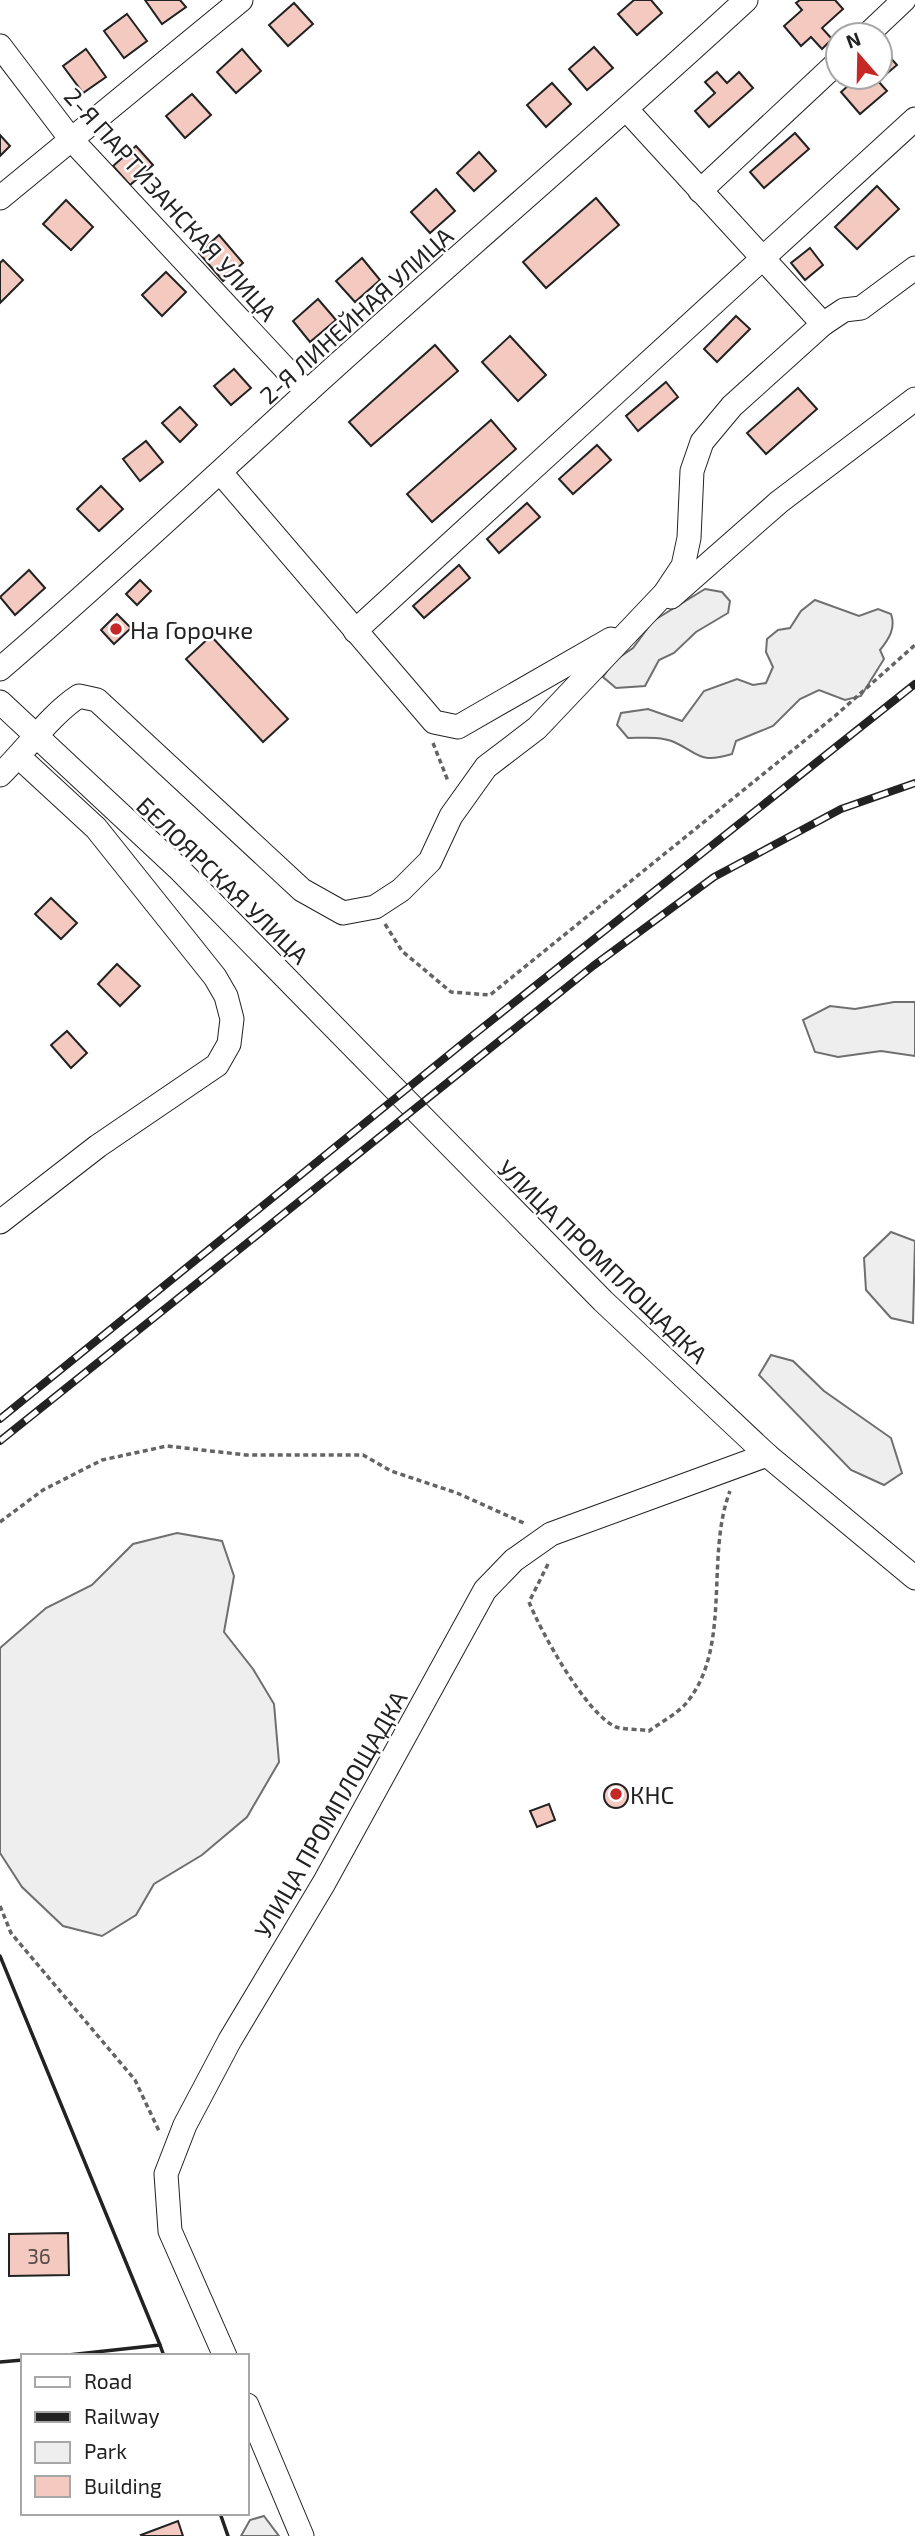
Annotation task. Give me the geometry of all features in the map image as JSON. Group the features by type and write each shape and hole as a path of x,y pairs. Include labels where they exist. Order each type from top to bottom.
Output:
{"street":[{"path":"0,198 241,0"},
{"name":"2-Я ЛИНЕЙНАЯ УЛИЦА","path":"0,669 221,473 307,392 627,110 746,0"},
{"path":"882,21 904,0"},
{"name":"2-Я ПАРТИЗАНСКАЯ УЛИЦА","path":"0,46 70,138 307,392"},
{"path":"700,191 824,75"},
{"path":"627,110 823,324"},
{"path":"355,631 915,119"},
{"path":"0,775 36,739 62,707 79,696 97,700 302,890 343,914 375,907 401,890 430,861 451,816 485,767 537,728 639,623 683,566 689,538 692,471 702,442 732,406 823,324 844,310 861,308 915,268"},
{"path":"221,473 434,722 458,727 639,623 712,564 779,502 915,399"},
{"name":"БЕЛОЯРСКАЯ УЛИЦА","path":"0,702 36,739 178,868 405,1101"},
{"path":"0,1222 99,1146 217,1065 229,1044 232,1019 226,996 215,977 96,828 19,757"},
{"name":"УЛИЦА ПРОМПЛОЩАДКА","path":"405,1101 603,1301 767,1455 915,1578"},
{"name":"УЛИЦА ПРОМПЛОЩАДКА","path":"224,2354 170,2231 166,2174 185,2125 230,2040 324,1883 485,1590 514,1560 551,1534 767,1455"},
{"path":"248,2407 302,2536"}],"path":[{"path":"375,907 402,951 451,992 490,995 835,716 915,645"},
{"path":"430,736 450,784 451,816"},
{"path":"0,1522 43,1490 102,1460 167,1446 246,1455 363,1455 391,1471 457,1493 551,1534"},
{"path":"556,1557 546,1565 529,1602 542,1635 589,1704 616,1727 649,1731 688,1702 710,1657 721,1514 739,1466"},
{"path":"0,1906 11,1933 135,2080 172,2159"}],"green space":[{"path":"705,589 722,592 730,601 728,613 696,632 674,653 659,660 645,686 616,688 603,677 614,661 633,648 653,621"},
{"path":"815,600 859,616 878,609 891,614 891,633 880,650 884,659 861,696 845,700 819,690 800,699 773,726 736,741 732,754 713,758 700,756 669,740 628,738 617,725 621,713 648,709 682,721 704,691 737,679 753,685 766,683 773,667 766,652 767,639 778,630 790,628 801,611"},
{"path":"894,1002 915,1002 915,1056 881,1051 838,1057 815,1052 803,1020 830,1006 855,1009"},
{"path":"891,1232 915,1241 913,1323 891,1318 866,1290 864,1258"},
{"path":"771,1355 793,1361 824,1391 891,1438 902,1473 884,1485 851,1470 759,1375"},
{"path":"177,1533 222,1541 234,1576 224,1632 253,1669 274,1704 279,1762 247,1817 202,1855 154,1884 136,1915 102,1936 63,1926 22,1887 0,1853 0,1648 46,1608 92,1585 133,1544"},
{"path":"264,2516 279,2536 241,2536 250,2520"}],"building":[{"path":"145,0 180,0 186,7 162,24"},
{"path":"634,0 651,0 662,13 637,35 618,14"},
{"path":"800,0 835,0 843,9 830,21 824,21 822,49 811,37 801,46 784,26 802,10 796,3"},
{"path":"294,3 313,24 288,46 269,25"},
{"path":"127,14 147,41 124,58 104,31"},
{"path":"594,47 613,68 587,90 569,69"},
{"path":"86,49 106,77 83,93 63,66"},
{"path":"242,49 261,71 236,93 217,72"},
{"path":"717,72 727,83 739,72 753,88 709,127 695,111 715,93 705,82"},
{"path":"552,83 571,104 546,127 527,105"},
{"path":"842,91 887,91 860,114"},
{"path":"192,94 211,115 185,138 166,116"},
{"path":"795,133 809,149 764,188 750,172"},
{"path":"0,135 10,146 0,156"},
{"path":"136,146 153,165 130,185 113,166"},
{"path":"479,152 496,171 474,191 457,173"},
{"path":"877,186 899,209 857,249 835,227"},
{"path":"436,189 455,211 430,233 411,212"},
{"path":"596,198 619,225 546,288 523,262"},
{"path":"66,200 93,227 71,250 43,224"},
{"path":"219,235 243,263 223,281 199,253"},
{"path":"810,248 823,265 805,280 791,263"},
{"path":"362,258 380,280 355,302 336,281"},
{"path":"3,260 23,280 0,303 0,263"},
{"path":"166,272 186,292 162,316 142,295"},
{"path":"318,299 336,320 310,342 293,321"},
{"path":"736,316 750,329 717,362 704,349"},
{"path":"510,336 546,375 518,401 482,362"},
{"path":"435,345 458,371 371,446 349,422"},
{"path":"234,369 251,388 231,405 214,386"},
{"path":"666,382 678,397 638,431 626,416"},
{"path":"798,388 817,409 766,454 747,433"},
{"path":"180,407 197,425 180,442 162,423"},
{"path":"491,420 516,449 432,522 407,494"},
{"path":"146,441 163,462 140,481 123,459"},
{"path":"597,445 611,460 573,494 559,479"},
{"path":"101,486 123,509 99,531 77,509"},
{"path":"527,503 540,517 499,553 487,539"},
{"path":"459,565 470,578 424,618 413,606"},
{"path":"29,570 45,588 15,615 0,597"},
{"path":"140,580 151,591 137,605 126,594"},
{"name":"На Горочке","path":"117,614 131,628 114,644 101,630"},
{"path":"211,636 288,719 263,742 186,659"},
{"path":"51,898 77,923 61,939 35,914"},
{"path":"117,964 140,986 120,1006 98,984"},
{"path":"67,1031 87,1053 71,1068 51,1045"},
{"name":"КНС","path":"616,1784 624,1788 628,1796 624,1804 616,1808 608,1804 604,1796 608,1788"},
{"path":"549,1804 555,1820 537,1827 530,1811"},
{"path":"68,2233 69,2275 9,2276 9,2234"},
{"path":"178,2521 183,2536 141,2535"}],"railway":[{"path":"0,1419 462,1044 915,684"},
{"path":"0,1441 593,966 714,877 841,809 915,783"}],"wall":[{"path":"0,1956 160,2345 77,2354"},
{"path":"160,2345 163,2354"},
{"path":"0,2362 21,2360"},
{"path":"221,2515 228,2536"}],"place":[{"name":"На Горочке","path":"116,629"},
{"name":"КНС","path":"616,1794"}]}
